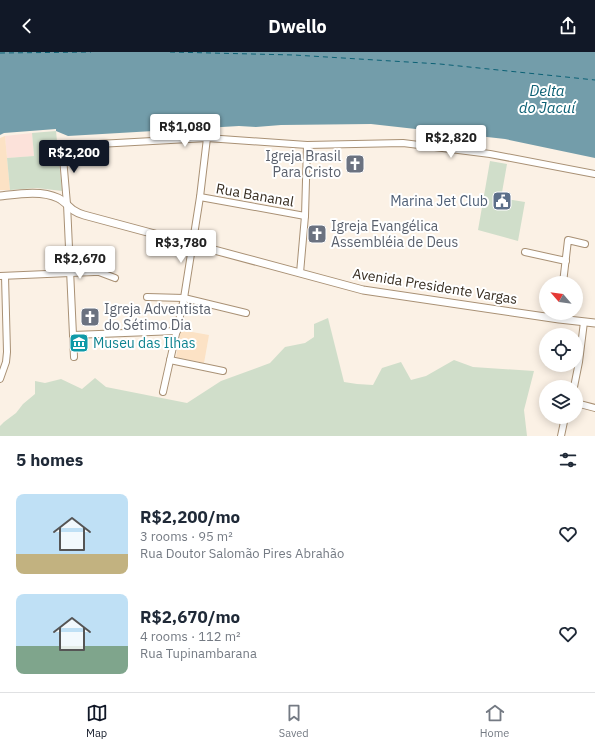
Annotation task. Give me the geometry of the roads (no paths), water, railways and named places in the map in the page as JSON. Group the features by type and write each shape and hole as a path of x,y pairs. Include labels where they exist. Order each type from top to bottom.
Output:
{"street":[{"path":"163,392 184,298 200,197 207,138"},
{"path":"74,357 67,204 62,146 207,138 307,145 403,143 490,154 595,174"},
{"path":"300,273 305,216 307,145"},
{"name":"Avenida Presidente Vargas","path":"0,196 46,194 60,198 77,213 363,290 539,313"},
{"name":"Rua Bananal","path":"200,197 305,216"},
{"path":"564,276 568,240 585,244"},
{"path":"525,252 566,261"},
{"path":"0,380 6,362 7,352 3,276 99,272 115,278"},
{"path":"147,297 184,298 246,313"},
{"name":"Avenida Presidente Vargas","path":"576,320 595,323"},
{"path":"575,380 584,322"},
{"path":"73,335 177,331"},
{"path":"170,360 222,371"},
{"path":"583,405 595,408"},
{"path":"561,436 564,424"}],"water":[{"name":"Delta do Jacuí","path":"0,52 595,52 595,158 505,139 371,124 281,125 256,127 239,126 68,136 56,131 56,129 4,133 0,135"}],"place":[{"name":"Igreja Brasil Para Cristo","path":"355,164"},
{"name":"Marina Jet Club","path":"502,201"},
{"name":"Igreja Evangélica Assembléia de Deus","path":"317,234"},
{"name":"Igreja Adventista do Sétimo Dia","path":"90,317"},
{"name":"Museu das Ilhas","path":"79,343"}]}
